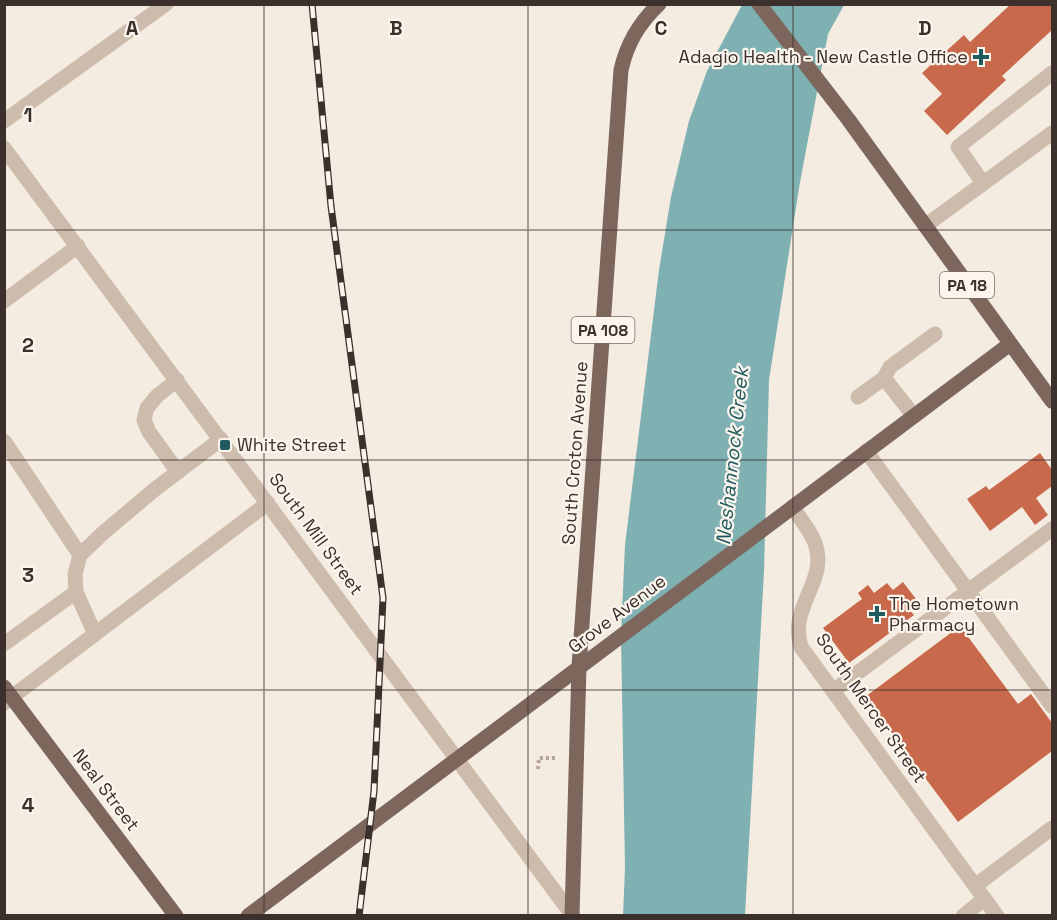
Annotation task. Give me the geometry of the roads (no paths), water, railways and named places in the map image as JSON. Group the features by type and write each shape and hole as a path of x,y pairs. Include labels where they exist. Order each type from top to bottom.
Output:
{"main road":[{"name":"South Croton Avenue","path":"572,915 579,667 621,70 624,56 638,28 659,4"},
{"name":"PA 18","path":"759,4 848,119 1053,401"},
{"name":"Grove Avenue","path":"248,915 1010,344"},
{"name":"Neal Street","path":"7,696 176,915"}],"street":[{"path":"4,121 166,4"},
{"path":"984,183 958,147 1053,73"},
{"path":"925,226 1053,133"},
{"name":"South Mill Street","path":"4,148 572,915"},
{"path":"4,301 78,246"},
{"path":"858,397 884,378 890,367 935,334"},
{"path":"884,378 914,416"},
{"path":"177,380 157,396 147,408 144,420 149,432 177,472"},
{"path":"95,634 75,592 75,574 80,555 177,472 221,439"},
{"path":"4,441 80,555"},
{"path":"866,451 1053,706"},
{"path":"7,696 95,634 268,502"},
{"name":"South Mercer Street","path":"792,507 816,543 818,558 817,572 798,621 797,635 801,647 997,915"},
{"path":"833,692 1053,529"},
{"path":"4,644 75,592"},
{"path":"975,886 1053,828"},
{"path":"963,915 984,899"}],"water":[{"name":"Neshannock Creek","path":"742,5 844,5 828,34 800,182 769,380 764,571 745,915 623,916 625,868 621,635 625,545 659,270 671,197 689,121 707,71"}],"railway":[{"path":"312,4 331,206 383,598 374,791 359,916"}],"place":[{"name":"Adagio Health - New Castle Office","path":"981,57"},
{"name":"White Street","path":"225,445"},
{"name":"The Hometown Pharmacy","path":"877,614"}]}
